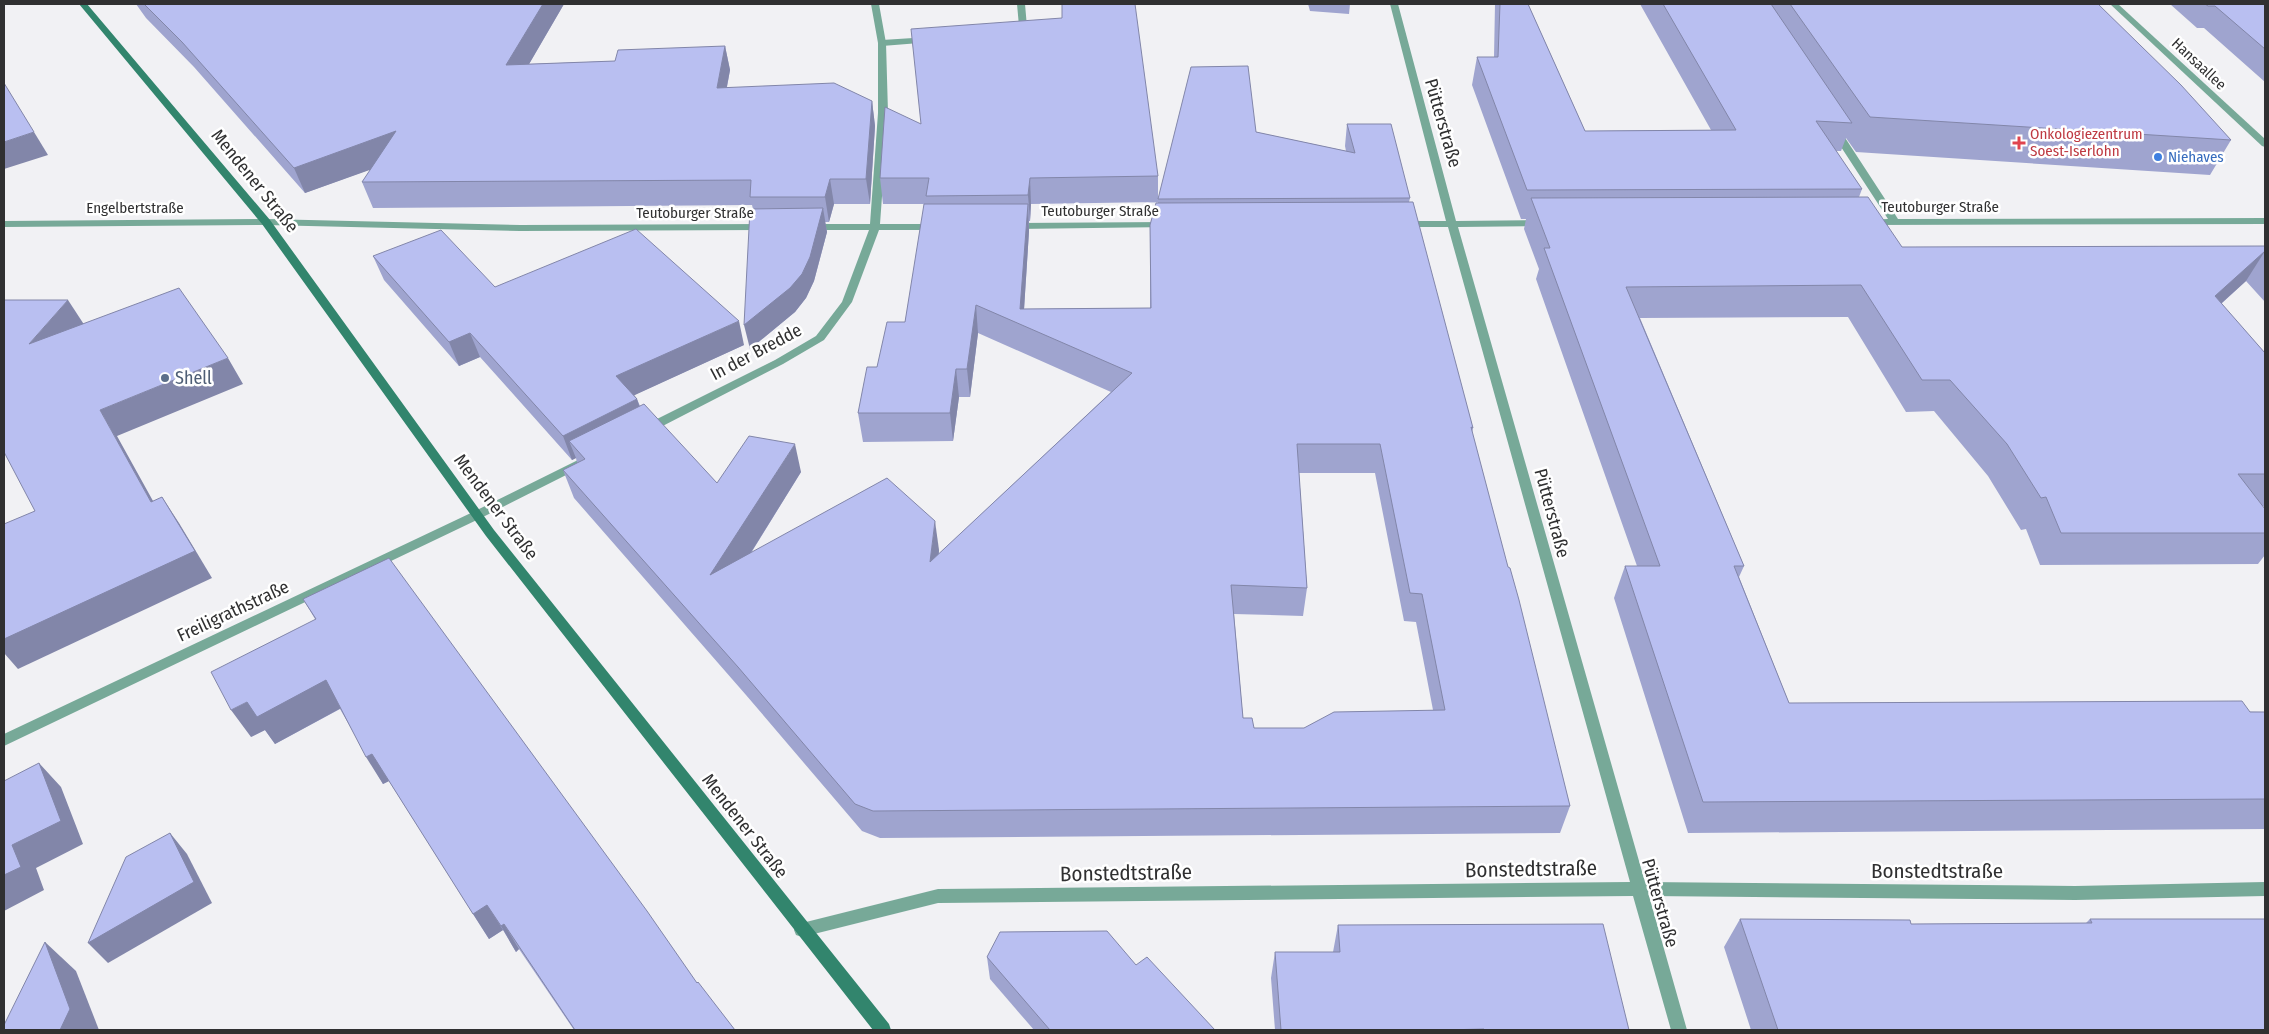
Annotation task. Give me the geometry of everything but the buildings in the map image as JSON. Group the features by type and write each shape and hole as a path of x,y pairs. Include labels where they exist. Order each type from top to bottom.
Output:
{"main road":[{"name":"Mendener Straße","path":"84,4 266,222 477,515 802,930 883,1030"}],"street":[{"name":"In der Bredde","path":"637,434 778,362 820,338 847,302 875,227 883,113 882,43 875,4"},
{"path":"1010,36 1023,27 1021,4"},
{"name":"Pütterstraße","path":"1394,4 1428,138 1454,224 1638,889 1679,1030"},
{"name":"Hansaallee","path":"2114,4 2265,144"},
{"path":"882,43 941,40"},
{"path":"1828,119 1895,222"},
{"name":"Teutoburger Straße","path":"1856,222 2265,221"},
{"name":"Engelbertstraße","path":"4,224 266,222"},
{"name":"Teutoburger Straße","path":"266,222 520,228 776,227"},
{"path":"1394,224 1552,223"},
{"name":"Teutoburger Straße","path":"1004,226 1169,225"},
{"path":"796,227 944,227"},
{"path":"477,515 592,456"},
{"name":"Freiligrathstraße","path":"4,740 477,515"},
{"name":"Bonstedtstraße","path":"802,930 938,896 1638,889 2075,893 2265,889"}],"place":[{"name":"Onkologiezentrum Soest-Iserlohn","path":"2019,143"},
{"name":"Niehaves","path":"2158,157"},
{"name":"Shell","path":"165,378"}]}
